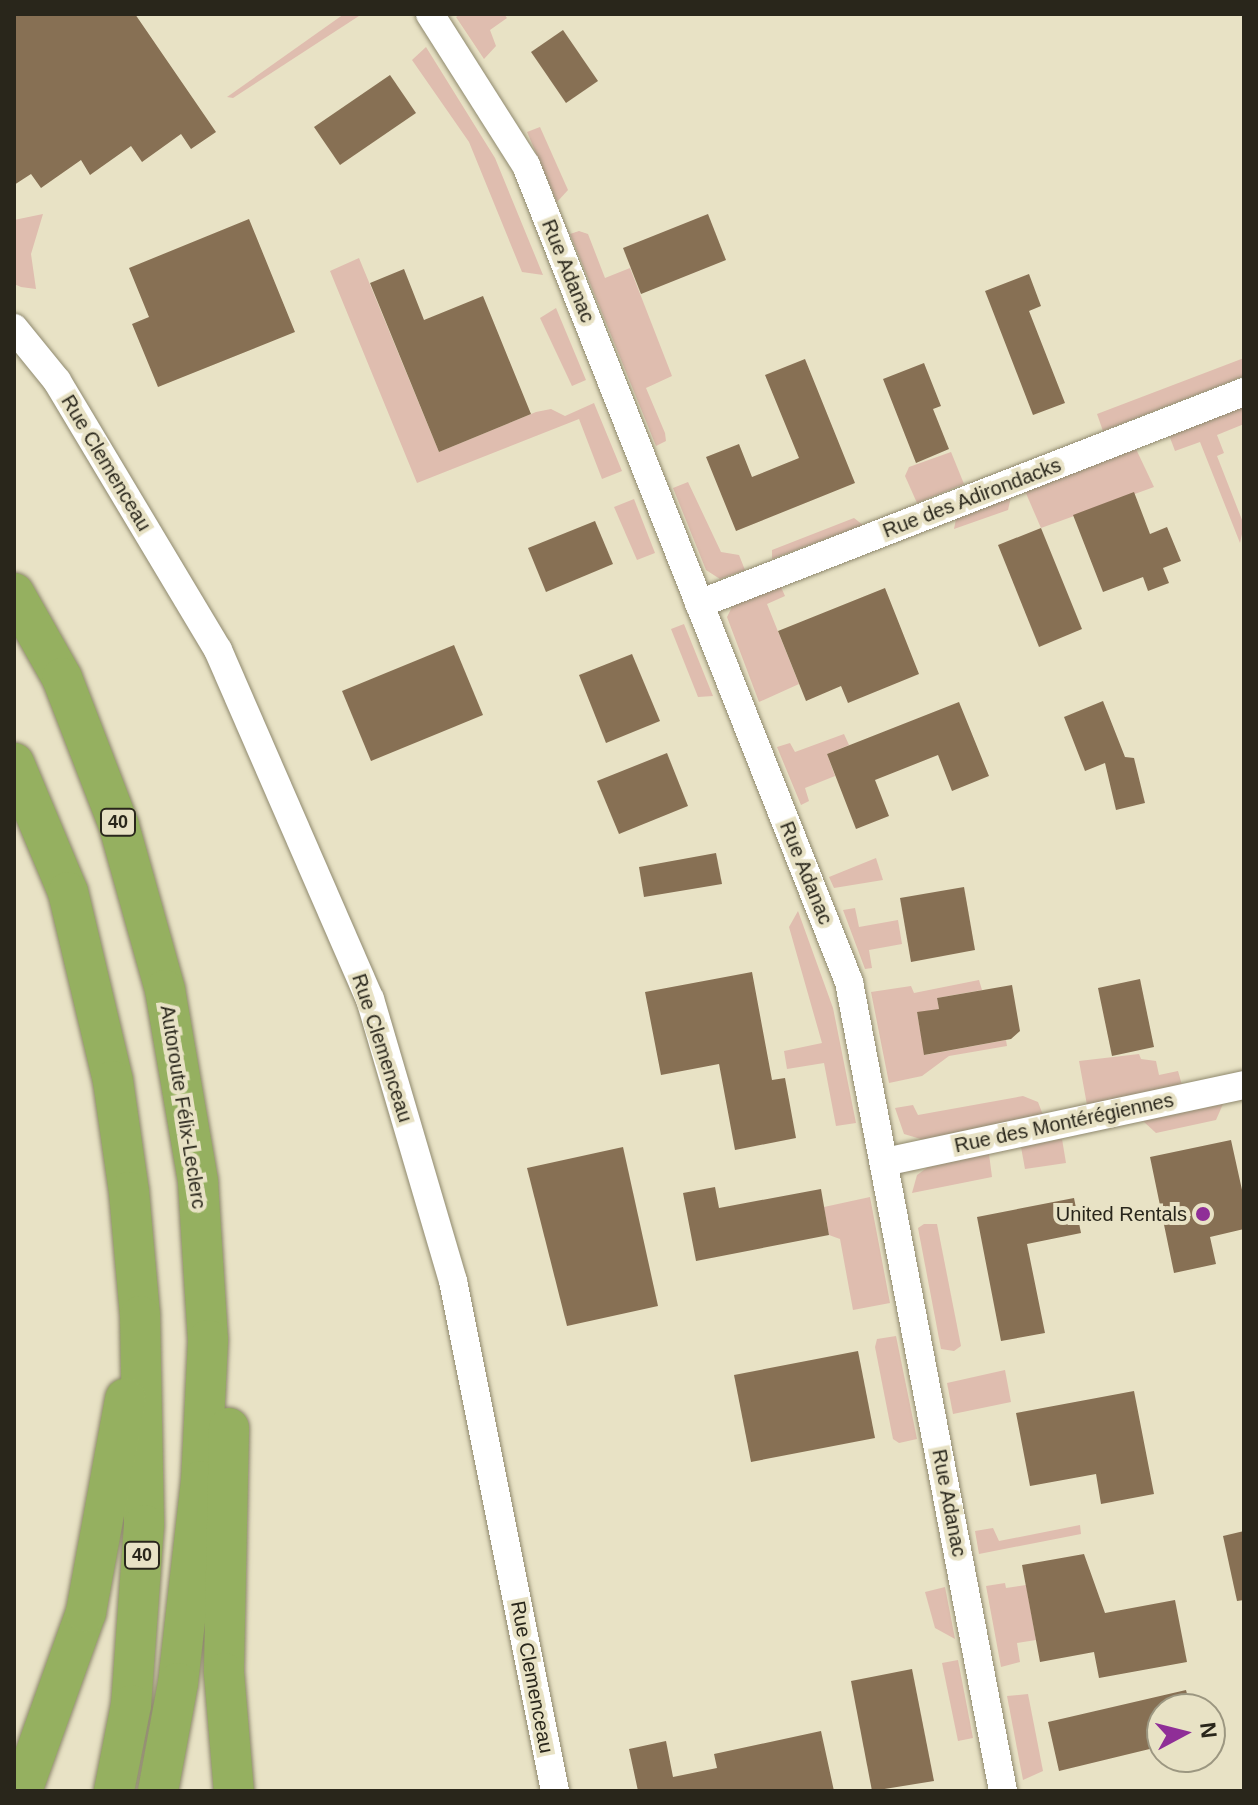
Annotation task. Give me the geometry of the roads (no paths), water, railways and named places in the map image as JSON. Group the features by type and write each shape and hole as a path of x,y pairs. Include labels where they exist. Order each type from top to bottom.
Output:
{"highway":[{"name":"Autoroute Félix-Leclerc","path":"14,593 62,678 114,812 165,990 198,1182 208,1340 198,1512 178,1683 158,1791"},
{"name":"40","path":"14,763 68,892 113,1081 140,1316 144,1525 131,1705 114,1791"},
{"path":"22,1791 86,1612 140,1316"},
{"path":"208,1340 231,1436 224,1673 234,1791"}],"street":[{"name":"Rue Adanac","path":"430,14 526,165 849,982 1003,1791"},
{"name":"Rue Clemenceau","path":"14,328 57,381 218,650 370,999 453,1281 555,1791"},
{"name":"Rue des Adirondacks","path":"699,604 1244,392"},
{"name":"Rue des Montérégiennes","path":"885,1162 1244,1085"}],"place":[{"name":"United Rentals","path":"1203,1214"}]}
